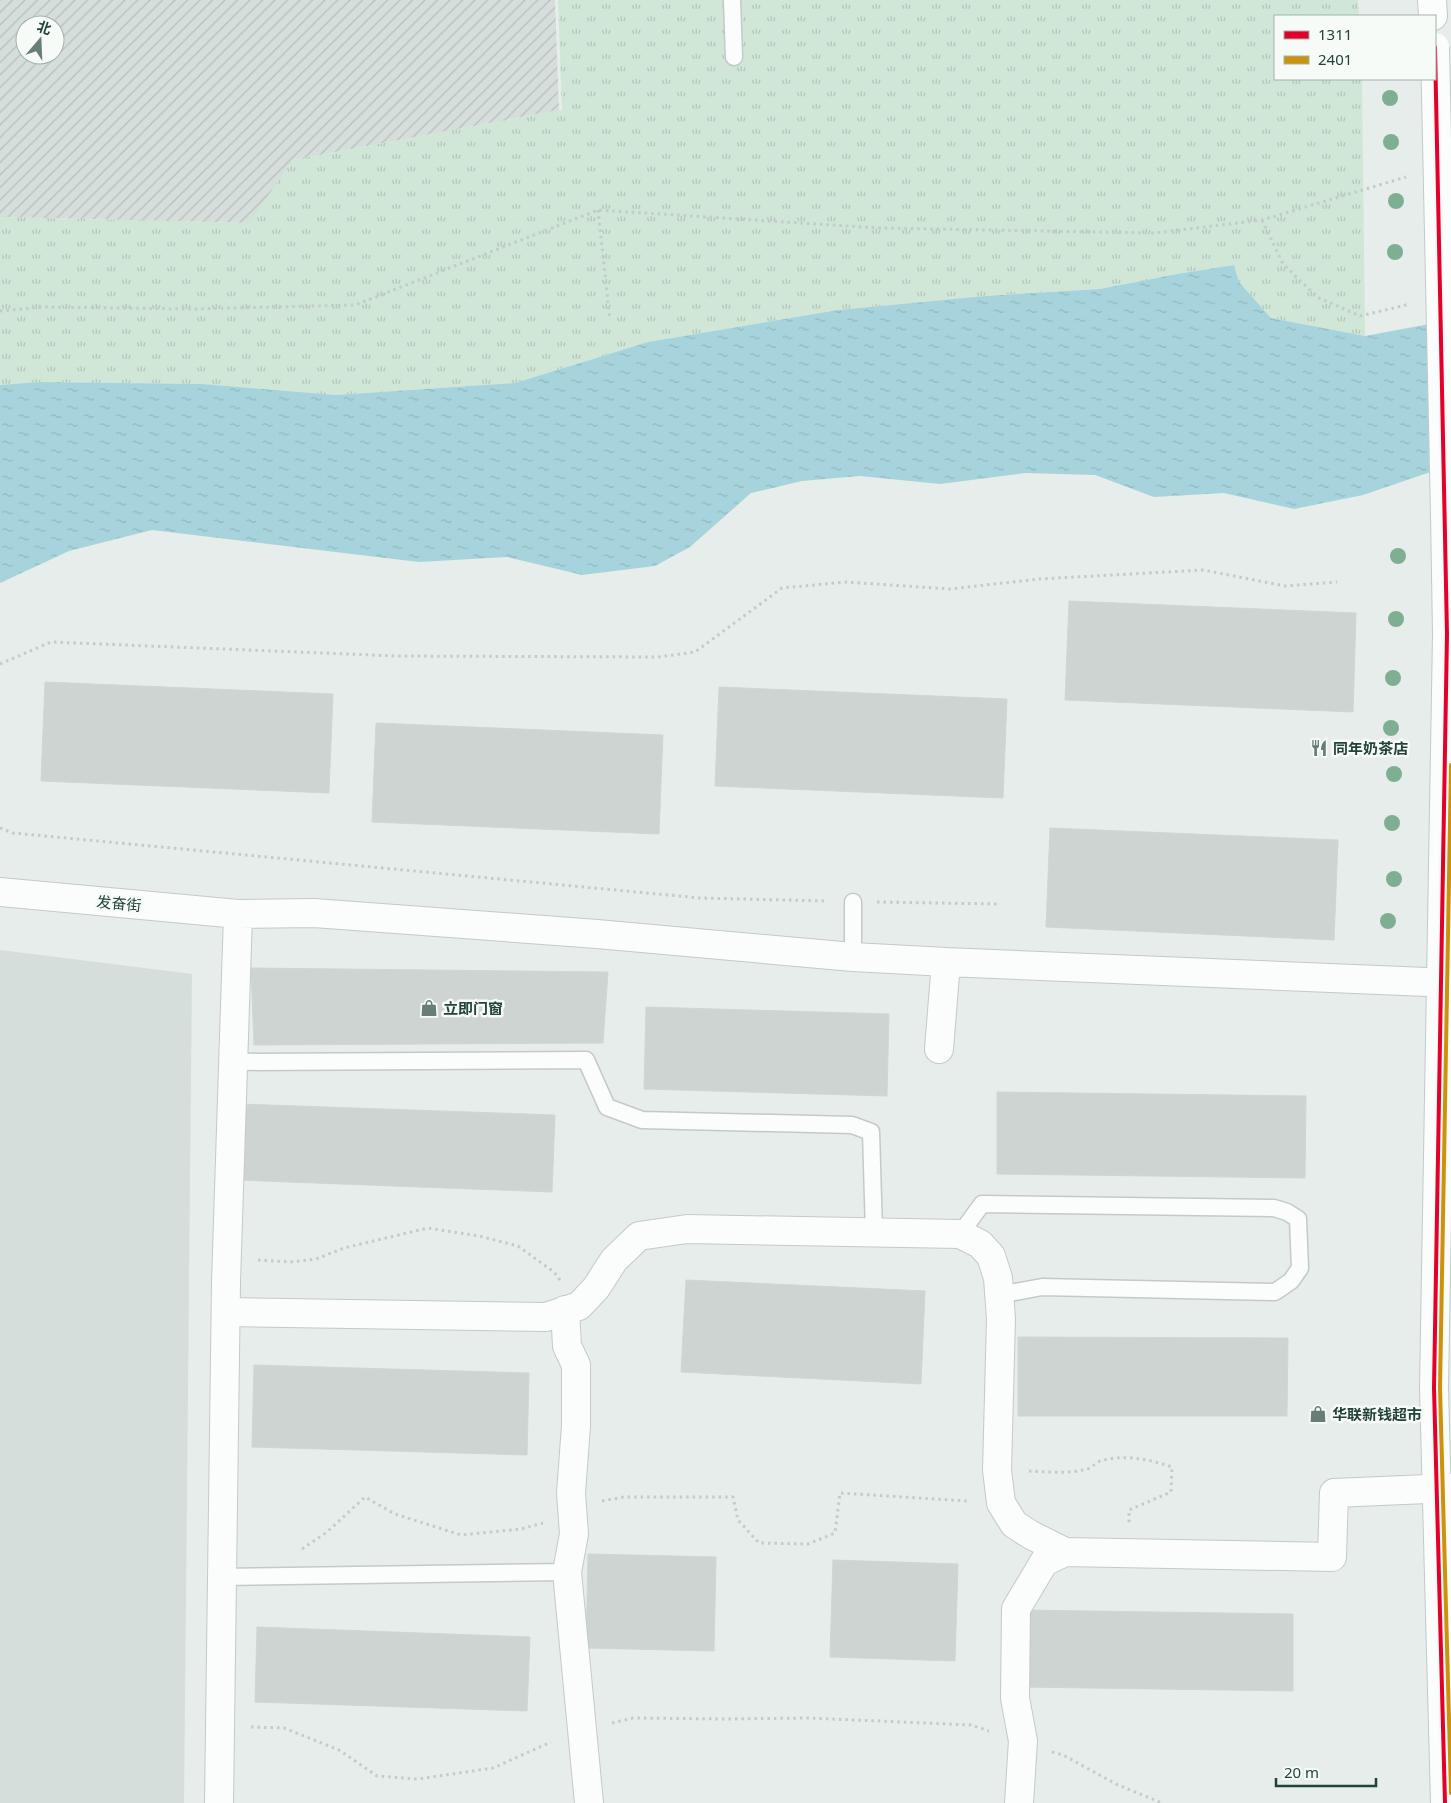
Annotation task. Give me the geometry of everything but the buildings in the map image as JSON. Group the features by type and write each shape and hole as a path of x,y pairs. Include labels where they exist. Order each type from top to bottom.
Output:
{"street":[{"path":"1432,0 1434,15"},
{"path":"1436,80 1448,515 1446,982 1434,1388 1444,1489 1445,1803"},
{"name":"发奋街","path":"0,892 238,914 314,913 597,934 852,957 1446,982"},
{"path":"219,1803 227,1259 238,914"},
{"path":"939,1049 946,962"},
{"path":"226,1312 546,1317 572,1308 596,1288 614,1260 638,1236 687,1229 960,1234 980,1244 990,1256 998,1278 1000,1329 997,1470 1001,1503 1014,1524 1031,1535 1065,1552 1332,1558 1334,1493 1444,1489"},
{"path":"572,1308 567,1346 576,1366 576,1426 571,1493 574,1534 567,1572 589,1803"},
{"path":"1019,1803 1023,1741 1015,1698 1016,1609 1044,1562 1065,1552"}],"lane":[{"path":"732,0 734,57"},
{"path":"852,957 853,902"},
{"path":"233,1062 586,1060 607,1106 642,1120 852,1125 871,1132 874,1232"},
{"path":"960,1234 982,1204 1274,1208 1287,1212 1298,1219 1300,1268 1291,1281 1275,1292 1042,1287 999,1295"},
{"path":"222,1577 567,1572"}],"path":[{"path":"0,311 42,307 194,309 356,304 598,210 878,228 1145,233 1262,220 1413,175"},
{"path":"598,210 610,320"},
{"path":"1262,220 1284,264 1317,297 1360,316 1415,303"},
{"path":"0,664 51,642 396,656 658,657 695,652 782,588 846,582 950,589 1039,580 1203,570 1285,586 1337,582"},
{"path":"0,828 13,833 700,898 999,904"},
{"path":"227,1259 290,1262 316,1259 344,1248 428,1228 478,1236 518,1246 554,1272 572,1308"},
{"path":"276,1577 299,1551 328,1532 365,1497 395,1514 461,1535 521,1529 561,1517 584,1506 624,1497 734,1497 738,1520 759,1543 808,1544 835,1533 840,1493 967,1501 988,1470 1062,1472 1089,1469 1098,1462 1127,1457 1152,1460 1172,1467 1171,1492 1129,1510 1127,1553"},
{"path":"220,1725 284,1728 339,1750 377,1776 418,1779 493,1768 552,1741 633,1718 808,1718 972,1726 1063,1755 1116,1784 1162,1803"}],"shaded area":[{"path":"0,0 555,0 559,110 293,160 250,223 0,217"},
{"path":"0,950 192,974 184,1803 0,1803"}],"green space":[{"path":"558,0 1358,0 1359,15 1274,15 1274,80 1362,80 1365,336 1271,318 1239,282 1234,265 1100,289 985,296 838,310 648,342 515,383 336,395 203,384 39,382 0,385 0,217 249,223 293,160 559,110 562,111"}],"water":[{"path":"1234,265 1239,282 1271,318 1365,336 1451,320 1451,465 1363,495 1294,509 1224,493 1154,497 1095,475 1025,473 940,484 860,476 802,481 751,493 690,547 655,566 582,575 507,557 419,562 152,530 69,551 0,583 0,385 39,382 203,384 336,395 515,383 648,342 838,310 985,296 1100,289"}],"transit line":[{"name":"1311","path":"1436,80 1447,634 1434,1388 1445,1803"},
{"name":"2401","path":"1451,765 1440,1388 1451,1793"}],"place":[{"name":"同年奶茶店","path":"1319,748"},
{"name":"立即门窗","path":"429,1008"},
{"name":"华联新钱超市","path":"1318,1414"}]}
